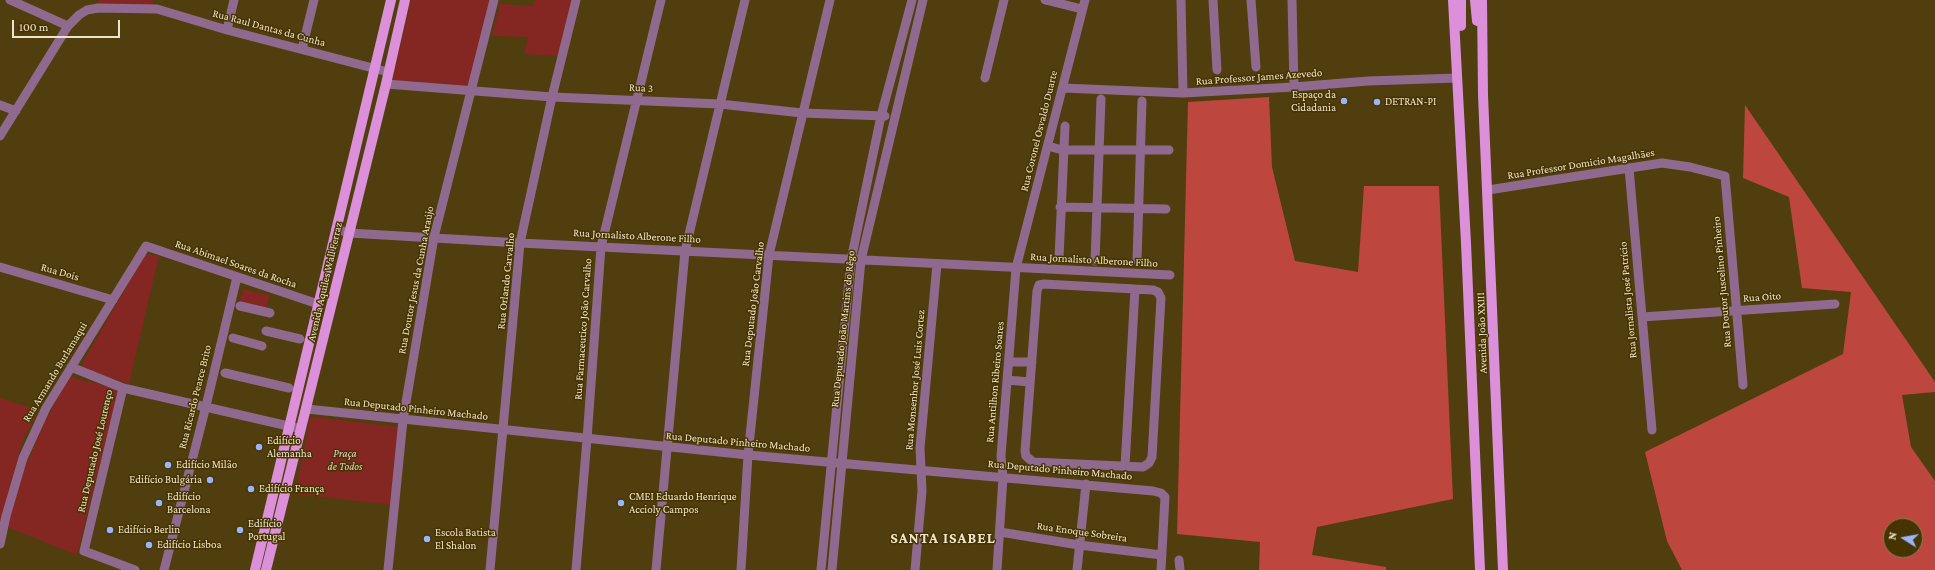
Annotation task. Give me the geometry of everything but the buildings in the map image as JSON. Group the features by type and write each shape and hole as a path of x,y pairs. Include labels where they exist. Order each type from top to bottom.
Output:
{"main road":[{"name":"Avenida Aquiles Wall Ferraz","path":"255,570 391,0"},
{"name":"Avenida Aquiles Wall Ferraz","path":"266,570 307,409 405,0"},
{"name":"Avenida João XXIII","path":"1453,0 1461,134 1480,570"},
{"name":"Avenida João XXIII","path":"1461,0 1461,134"},
{"name":"Avenida João XXIII","path":"1475,0 1483,95 1488,190 1503,570"},
{"name":"Avenida João XXIII","path":"1482,0 1483,95"}],"street":[{"path":"10,0 68,26"},
{"path":"227,30 234,0"},
{"path":"302,49 314,0"},
{"name":"Rua Doutor Jesus da Cunha Araújo","path":"388,570 403,420 434,237 494,0"},
{"name":"Rua Orlando Carvalho","path":"490,570 520,243 552,97 576,0"},
{"name":"Rua Farmaceutico João Carvalho","path":"576,570 588,439 601,246 661,0"},
{"path":"656,570 685,251 745,0"},
{"name":"Rua Deputado João Carvalho","path":"741,570 748,455 768,255 830,0"},
{"name":"Rua Deputado João Martins do Rêgo","path":"821,570 830,462 851,260 881,116 912,0"},
{"name":"Rua Deputado João Martins do Rêgo","path":"832,570 861,260 923,0"},
{"path":"985,78 1004,0"},
{"path":"1045,0 1082,9"},
{"name":"Rua Coronel Osvaldo Duarte","path":"1016,268 1085,0"},
{"path":"1181,0 1184,93"},
{"path":"1213,0 1217,70"},
{"path":"1251,0 1256,68"},
{"path":"1292,0 1294,87"},
{"name":"Rua Raul Dantas da Cunha","path":"0,136 68,26 79,15 87,10 98,8 158,4 227,30 388,72"},
{"name":"Rua Professor James Azevedo","path":"1063,88 1184,93 1368,81 1457,78"},
{"name":"Rua 3","path":"386,84 552,97 720,104 802,113 895,117"},
{"path":"1095,261 1101,99"},
{"path":"1137,261 1142,101"},
{"path":"0,105 16,111"},
{"path":"1059,258 1062,150 1065,126"},
{"path":"1048,146 1062,150 1169,150"},
{"name":"Rua Professor Domicio Magalhães","path":"1488,190 1662,163 1725,176"},
{"name":"Rua Jornalista José Patrício","path":"1629,168 1652,430"},
{"name":"Rua Doutor Juscelino Pinheiro","path":"1725,176 1744,385"},
{"path":"1060,207 1166,209"},
{"name":"Rua Jornalisto Alberone Filho","path":"336,229 349,233 520,243 1170,275"},
{"name":"Rua Abimael Soares da Rocha","path":"146,246 318,304"},
{"name":"Rua Armando Burlamaqui","path":"0,544 14,484 29,443 46,408 146,246"},
{"name":"Rua Monsenhor José Luis Cortez","path":"915,570 922,491 920,448 937,264"},
{"name":"Rua Dois","path":"0,267 113,300"},
{"name":"Rua Antilhon Ribeiro Soares","path":"997,570 1003,477 1001,456 1016,268"},
{"name":"Rua Ricardo Pearce Brito","path":"164,570 206,406 236,277"},
{"path":"1044,284 1135,289 1153,290 1158,292 1161,298 1152,457 1149,464 1143,467 1034,462 1026,456 1025,451 1039,285 1044,284"},
{"path":"1125,466 1135,289"},
{"name":"Rua Oito","path":"1642,317 1835,304"},
{"path":"240,306 270,313"},
{"path":"266,331 300,339"},
{"path":"233,338 262,346"},
{"path":"1009,362 1032,362"},
{"name":"Rua Deputado José Lourenço","path":"70,367 123,388 84,551 135,570"},
{"path":"225,373 290,388"},
{"path":"1007,380 1030,382"},
{"path":"123,388 206,406 245,412 302,429"},
{"name":"Rua Deputado Pinheiro Machado","path":"307,409 748,455 1153,491 1161,493 1165,497 1162,555"},
{"path":"1077,570 1086,484"},
{"name":"Rua Enoque Sobreira","path":"1000,532 1079,545 1162,555"},
{"path":"1161,570 1162,555"},
{"path":"1179,560 1180,570"}],"green space":[{"path":"99,0 153,0 152,5 97,6"},
{"path":"411,0 491,0 469,88 392,82"},
{"path":"535,0 573,0 558,56 524,54 528,37 492,36 500,4 533,6"},
{"path":"147,254 159,256 129,384 83,369 83,362 144,256"},
{"path":"243,289 270,295 266,309 239,303"},
{"path":"69,376 113,388 118,392 77,555 7,527 25,467 43,426"},
{"path":"0,398 38,410 22,442 0,526"},
{"name":"Praça de Todos","path":"315,417 399,427 392,505 295,494 310,418"}],"shaded area":[{"path":"1269,97 1272,167 1295,261 1358,272 1364,186 1439,186 1453,499 1317,527 1312,555 1386,567 1386,570 1259,570 1260,542 1177,534 1188,102"},
{"path":"1745,105 1935,382 1935,392 1902,395 1911,447 1935,481 1935,570 1682,570 1667,541 1645,452 1843,354 1851,292 1802,288 1789,197 1743,178"}],"place":[{"name":"Espaço da Cidadania","path":"1344,101"},
{"name":"DETRAN-PI","path":"1377,102"},
{"name":"Edifício Alemanha","path":"259,447"},
{"name":"Edifício Milão","path":"168,465"},
{"name":"Edifício Bulgária","path":"210,480"},
{"name":"Edifício França","path":"251,489"},
{"name":"Edifício Barcelona","path":"159,503"},
{"name":"CMEI Eduardo Henrique Accioly Campos","path":"621,503"},
{"name":"Edifício Berlin","path":"110,530"},
{"name":"Edifício Portugal","path":"240,530"},
{"name":"Escola Batista El Shalon","path":"427,539"},
{"name":"Edifício Lisboa","path":"149,545"}],"district":[{"name":"SANTA ISABEL","path":"943,538"}]}
